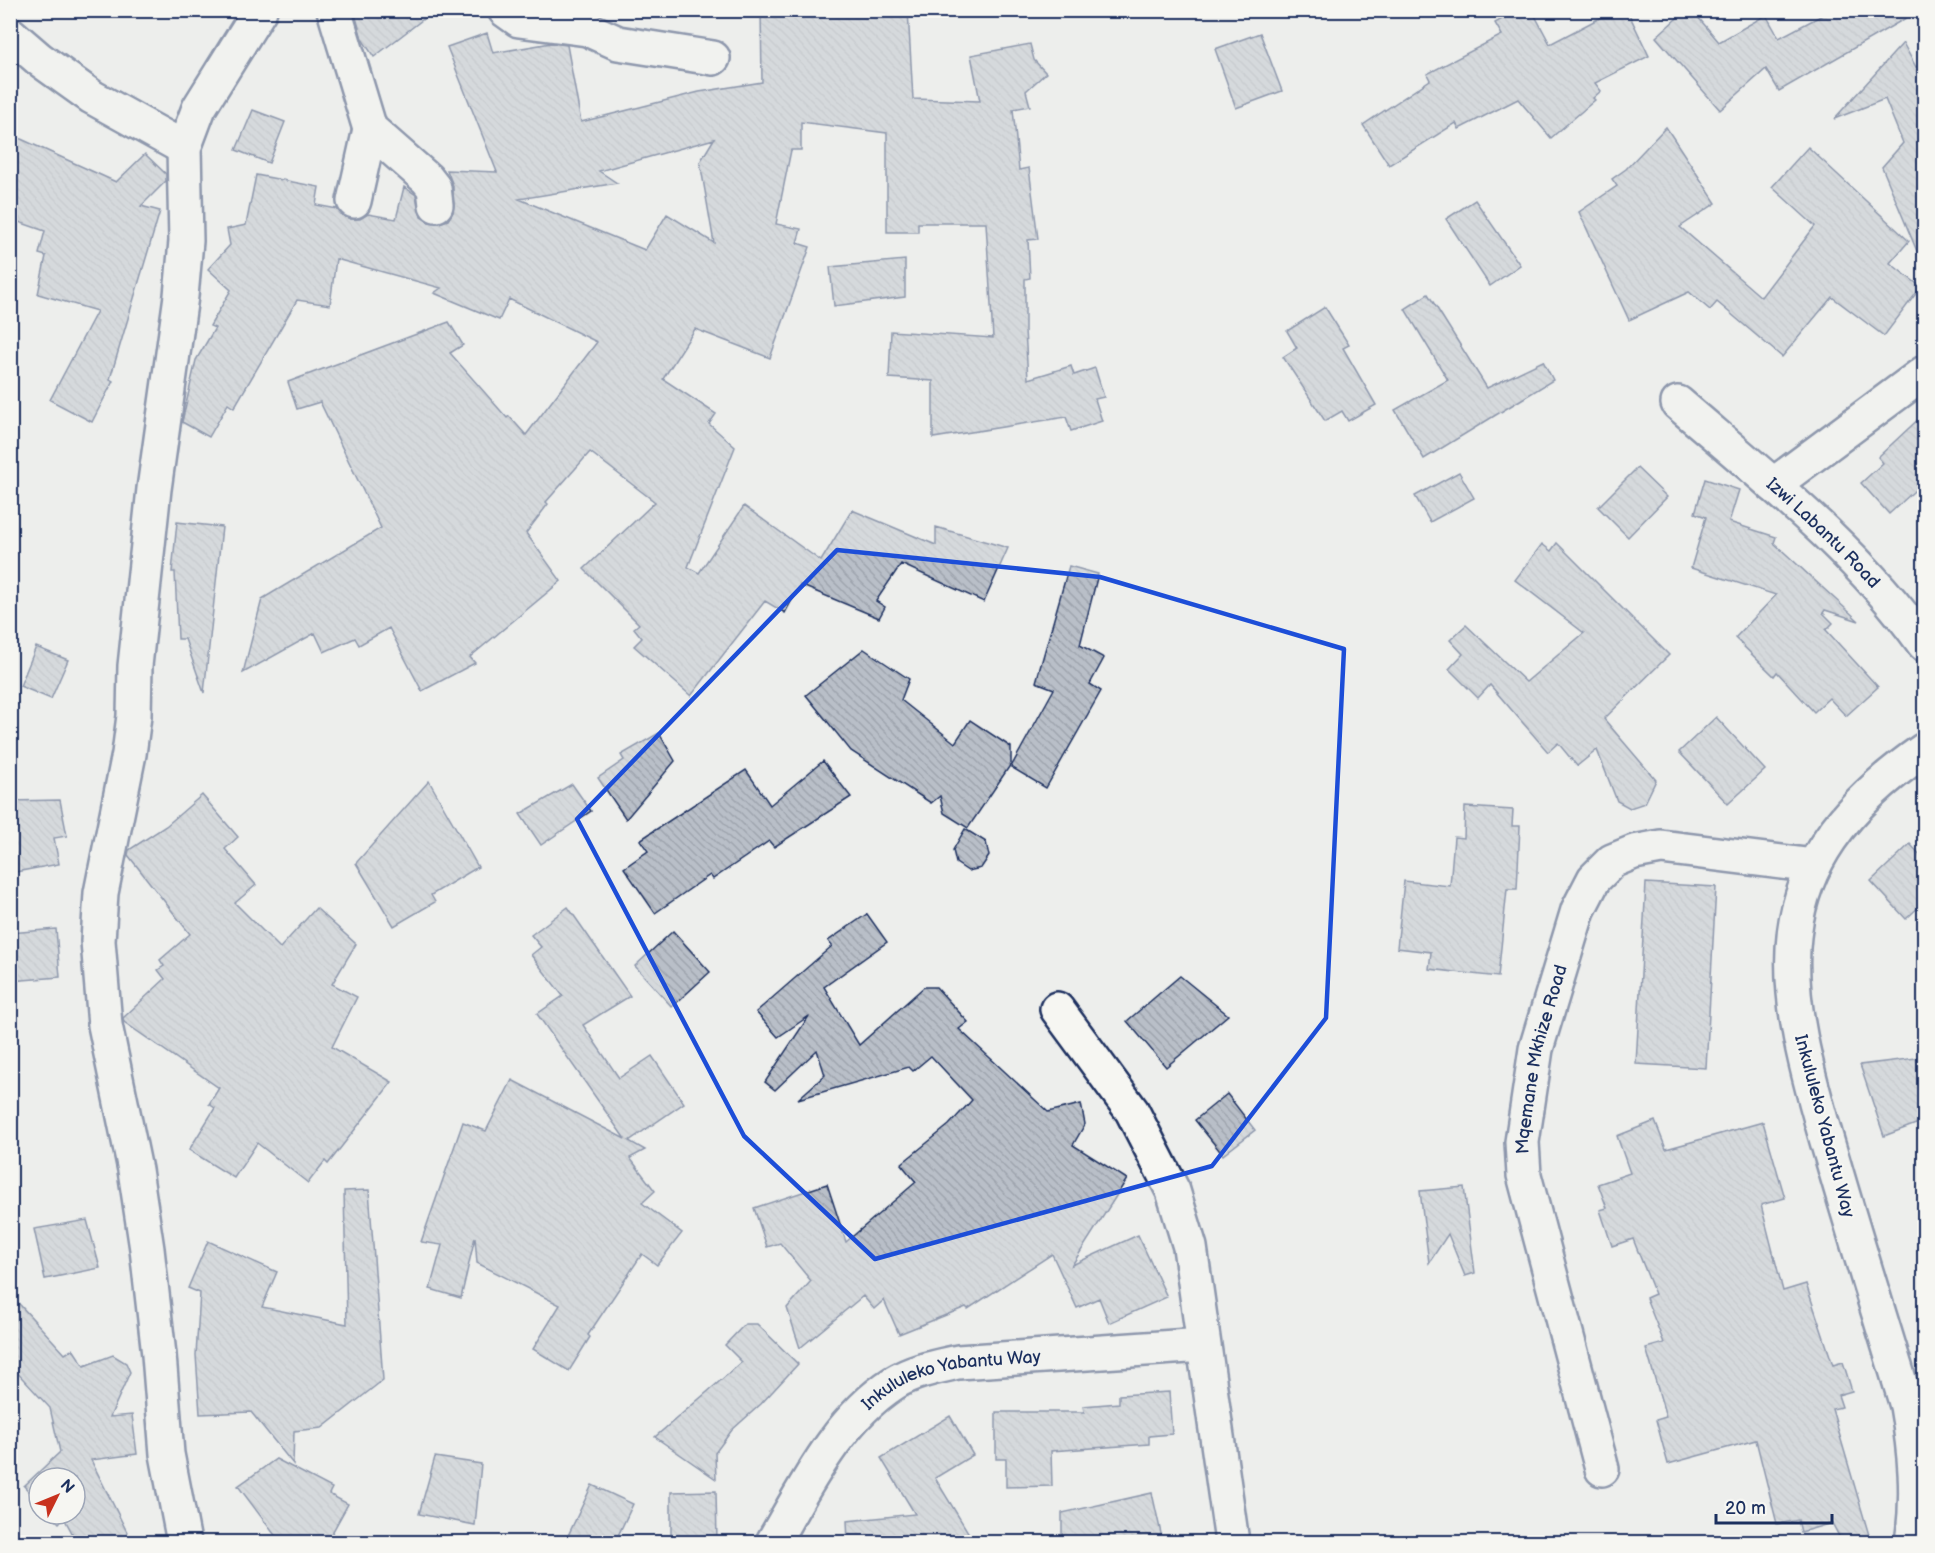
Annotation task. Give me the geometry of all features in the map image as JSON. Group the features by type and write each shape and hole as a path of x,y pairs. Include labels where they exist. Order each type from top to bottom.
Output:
{"street":[{"path":"184,1542 167,1454 159,1355 143,1227 105,1025 99,941 101,893 129,754 134,716 135,666 154,489 181,296 186,241 184,148 199,108 260,10"},
{"path":"334,10 370,129 354,201"},
{"path":"505,10 519,21 587,29 618,43 714,58"},
{"path":"10,34 92,97 184,148"},
{"path":"370,129 427,179 434,188 436,205"},
{"name":"Izwi Labantu Road","path":"1924,373 1773,485 1861,565 1903,614 1924,644"},
{"path":"1678,403 1773,485"},
{"name":"Inkululeko Yabantu Way","path":"1912,1542 1916,1519 1916,1459 1907,1406 1813,1094 1794,1010 1791,968 1792,936 1800,901 1814,866 1829,842 1868,793 1924,750"},
{"name":"Mqemane Mkhize Road","path":"1602,1469 1524,1175 1522,1143 1536,1049 1578,910 1593,879 1612,861 1634,852 1661,848 1814,866"},
{"path":"1057,1009 1132,1111 1173,1191 1190,1247 1232,1542"},
{"name":"Inkululeko Yabantu Way","path":"773,1542 807,1483 862,1410 894,1383 921,1370 958,1362 1203,1345"}],"highlighted area":[{"path":"837,550 1100,577 1344,649 1326,1018 1212,1166 875,1259 744,1136 577,819"}],"building":[{"path":"354,10 435,10 374,57 362,39"},
{"path":"761,10 908,10 913,99 980,101 971,55 1030,44 1034,60 1046,73 1026,91 1030,106 1013,109 1019,170 1029,168 1038,239 1028,240 1030,278 1025,279 1028,379 1071,366 1074,375 1095,368 1104,397 1095,399 1102,421 1071,431 1066,417 933,438 933,381 889,378 891,331 993,338 986,223 918,223 918,232 887,232 887,133 801,122 801,150 791,150 776,224 801,229 797,243 810,247 770,358 695,329 663,379 716,414 709,424 735,447 688,567 699,573 744,506 821,561 852,510 936,545 936,527 1008,548 984,602 901,564 876,601 885,607 879,618 800,585 785,613 765,601 691,696 634,646 642,638 634,628 639,624 584,569 655,502 590,452 546,502 548,504 526,533 561,581 470,657 475,663 422,691 389,628 359,645 355,638 324,652 315,633 243,673 262,599 381,528 320,402 297,409 288,382 449,322 463,345 450,353 507,418 509,416 526,435 597,342 509,299 499,320 434,293 441,288 336,259 330,305 297,300 234,408 228,404 209,437 182,422 196,360 215,328 210,326 231,290 208,269 230,245 227,229 246,225 256,175 319,187 316,205 337,209 342,215 351,219 360,219 368,214 396,219 404,187 416,195 421,217 429,222 439,223 448,220 453,212 453,186 447,170 497,172 447,47 487,33 493,53 551,43 567,45 581,122 699,92 762,82","holes":["714,139 700,162 714,243 667,214 645,250 519,199 617,183 599,171"]},
{"path":"1518,10 1532,10 1550,44 1615,10 1627,10 1649,56 1595,83 1601,91 1593,98 1595,100 1551,138 1518,99 1459,129 1456,123 1389,165 1363,125 1430,80 1427,74 1502,35 1495,23"},
{"path":"1686,10 1692,10 1719,42 1766,15 1779,38 1832,10 1920,10 1779,91 1766,69 1720,110 1656,37"},
{"path":"1260,33 1282,91 1236,108 1215,49"},
{"path":"1903,43 1916,67 1924,64 1924,268 1882,167 1903,143 1885,99 1834,119"},
{"path":"253,110 285,122 269,163 236,150"},
{"path":"1666,127 1716,203 1680,227 1761,297 1815,226 1772,187 1808,147 1909,241 1890,263 1921,287 1884,336 1832,297 1782,357 1717,302 1710,310 1689,292 1629,320 1579,212 1617,186 1612,179 1626,169"},
{"path":"10,134 116,182 145,154 166,174 166,181 141,206 160,211 110,379 113,381 92,422 50,400 97,311 38,294 46,256 39,254 45,231 10,219"},
{"path":"1475,200 1520,265 1490,286 1446,219"},
{"path":"905,260 905,297 834,306 830,267"},
{"path":"1428,294 1487,388 1543,361 1553,380 1424,459 1395,410 1448,380 1405,309"},
{"path":"1325,307 1349,345 1343,348 1376,405 1348,421 1342,411 1325,421 1283,357 1297,348 1287,331"},
{"path":"1924,414 1924,482 1889,514 1861,483 1883,463 1878,457"},
{"path":"1637,468 1667,497 1628,537 1598,507"},
{"path":"1459,472 1474,498 1430,522 1415,496"},
{"path":"1705,479 1739,490 1729,522 1776,537 1774,543 1859,621 1825,610 1823,613 1833,623 1826,630 1878,687 1846,716 1829,698 1814,712 1777,672 1774,676 1735,638 1776,595 1691,568 1706,517 1695,513"},
{"path":"177,522 222,527 204,693 185,639 178,639 175,572 172,572"},
{"path":"1557,543 1669,655 1604,719 1656,780 1645,803 1630,808 1617,801 1597,750 1577,766 1558,743 1548,752 1490,685 1478,698 1449,669 1463,654 1450,640 1466,625 1526,682 1584,633 1515,580 1542,544 1551,551"},
{"path":"1069,566 1098,574 1080,645 1104,658 1090,684 1101,691 1046,788 1011,767 1054,689 1036,682"},
{"path":"36,647 68,660 51,699 20,686"},
{"path":"864,649 909,679 901,700 955,743 970,720 1011,747 1011,764 968,828 944,813 940,796 931,803 851,751 806,695"},
{"path":"1716,717 1765,770 1728,804 1679,752"},
{"path":"659,733 675,761 626,819 598,778 624,760 621,755"},
{"path":"823,761 851,797 774,847 769,841 713,879 710,875 655,913 624,868 648,851 640,840 746,770 770,805"},
{"path":"429,781 478,867 431,895 435,902 394,926 356,863"},
{"path":"572,784 591,811 541,845 520,814"},
{"path":"202,795 238,837 225,849 256,885 235,903 280,948 316,908 356,944 332,984 357,997 332,1047 392,1082 328,1164 325,1161 308,1183 257,1143 234,1178 189,1150 215,1108 209,1104 219,1088 124,1022 123,1018 165,979 158,970 164,966 160,960 190,934 128,855 129,850 166,826"},
{"path":"60,800 67,836 54,838 59,864 10,873 10,801"},
{"path":"1465,807 1513,810 1512,826 1520,826 1517,889 1507,889 1498,977 1429,969 1431,952 1397,948 1404,881 1450,886 1454,837 1464,838"},
{"path":"965,829 986,842 989,856 981,868 968,871 956,863 953,850"},
{"path":"1910,844 1924,859 1924,902 1906,919 1871,881"},
{"path":"1646,883 1716,887 1706,1068 1636,1064"},
{"path":"568,907 630,996 583,1025 619,1078 652,1056 684,1103 629,1141 645,1150 630,1158 655,1191 642,1203 682,1233 657,1265 642,1254 588,1335 590,1337 569,1371 533,1349 560,1305 477,1263 475,1237 461,1298 430,1289 442,1245 421,1242 463,1122 486,1131 512,1080 625,1139 537,1014 563,996 531,955 541,947 531,935"},
{"path":"867,914 887,942 824,987 859,1045 924,987 936,987 968,1022 959,1029 1048,1112 1081,1104 1085,1124 1073,1145 1127,1179 1072,1265 1138,1235 1167,1297 1109,1323 1099,1298 1077,1308 1052,1254 968,1309 966,1307 899,1334 884,1300 874,1309 863,1296 800,1348 787,1308 811,1281 780,1243 767,1247 754,1208 827,1184 846,1242 916,1182 901,1164 949,1125 972,1100 931,1056 913,1071 909,1067 798,1099 825,1075 817,1050 775,1090 765,1082 809,1016 778,1037 756,1012 832,946 828,941"},
{"path":"56,929 60,977 10,981 10,933"},
{"path":"673,931 710,972 672,1007 635,966"},
{"path":"1180,976 1228,1015 1166,1067 1127,1021"},
{"path":"1924,1057 1924,1121 1884,1136 1860,1065"},
{"path":"1227,1094 1255,1130 1223,1155 1195,1120"},
{"path":"1655,1121 1666,1149 1763,1122 1785,1198 1761,1205 1783,1291 1806,1284 1833,1365 1843,1362 1852,1391 1838,1395 1842,1407 1832,1409 1871,1542 1842,1542 1832,1523 1801,1532 1798,1520 1777,1524 1756,1440 1668,1464 1656,1420 1666,1417 1646,1348 1664,1343 1646,1298 1655,1294 1633,1239 1612,1246 1600,1210 1607,1208 1598,1184 1630,1173 1617,1136"},
{"path":"1464,1187 1475,1273 1465,1276 1448,1234 1429,1263 1420,1191"},
{"path":"369,1190 383,1380 322,1428 294,1431 293,1464 251,1412 200,1414 196,1355 200,1293 188,1288 208,1241 277,1272 262,1307 347,1324 344,1191"},
{"path":"87,1220 100,1268 45,1279 34,1229"},
{"path":"11,1295 65,1354 73,1349 84,1366 113,1355 126,1363 130,1372 110,1417 132,1415 137,1454 91,1460 132,1542 77,1542 68,1526 87,1526 87,1466 45,1466 60,1452 50,1408 11,1366"},
{"path":"745,1324 757,1324 798,1364 761,1404 732,1430 715,1453 716,1479 655,1437 742,1362 725,1345"},
{"path":"1169,1392 1172,1434 1149,1436 1149,1444 1051,1451 1052,1486 1006,1487 1006,1459 996,1459 996,1412 1084,1412 1083,1406 1119,1403 1119,1395"},
{"path":"950,1416 973,1455 935,1478 974,1542 848,1542 847,1521 915,1514 881,1458"},
{"path":"435,1457 481,1464 475,1525 419,1514"},
{"path":"276,1459 332,1488 329,1494 348,1504 327,1542 280,1542 238,1486"},
{"path":"592,1485 633,1504 615,1542 565,1542"},
{"path":"716,1491 717,1542 671,1542 671,1492"},
{"path":"1152,1493 1162,1538 1141,1542 1062,1542 1062,1513"}]}
